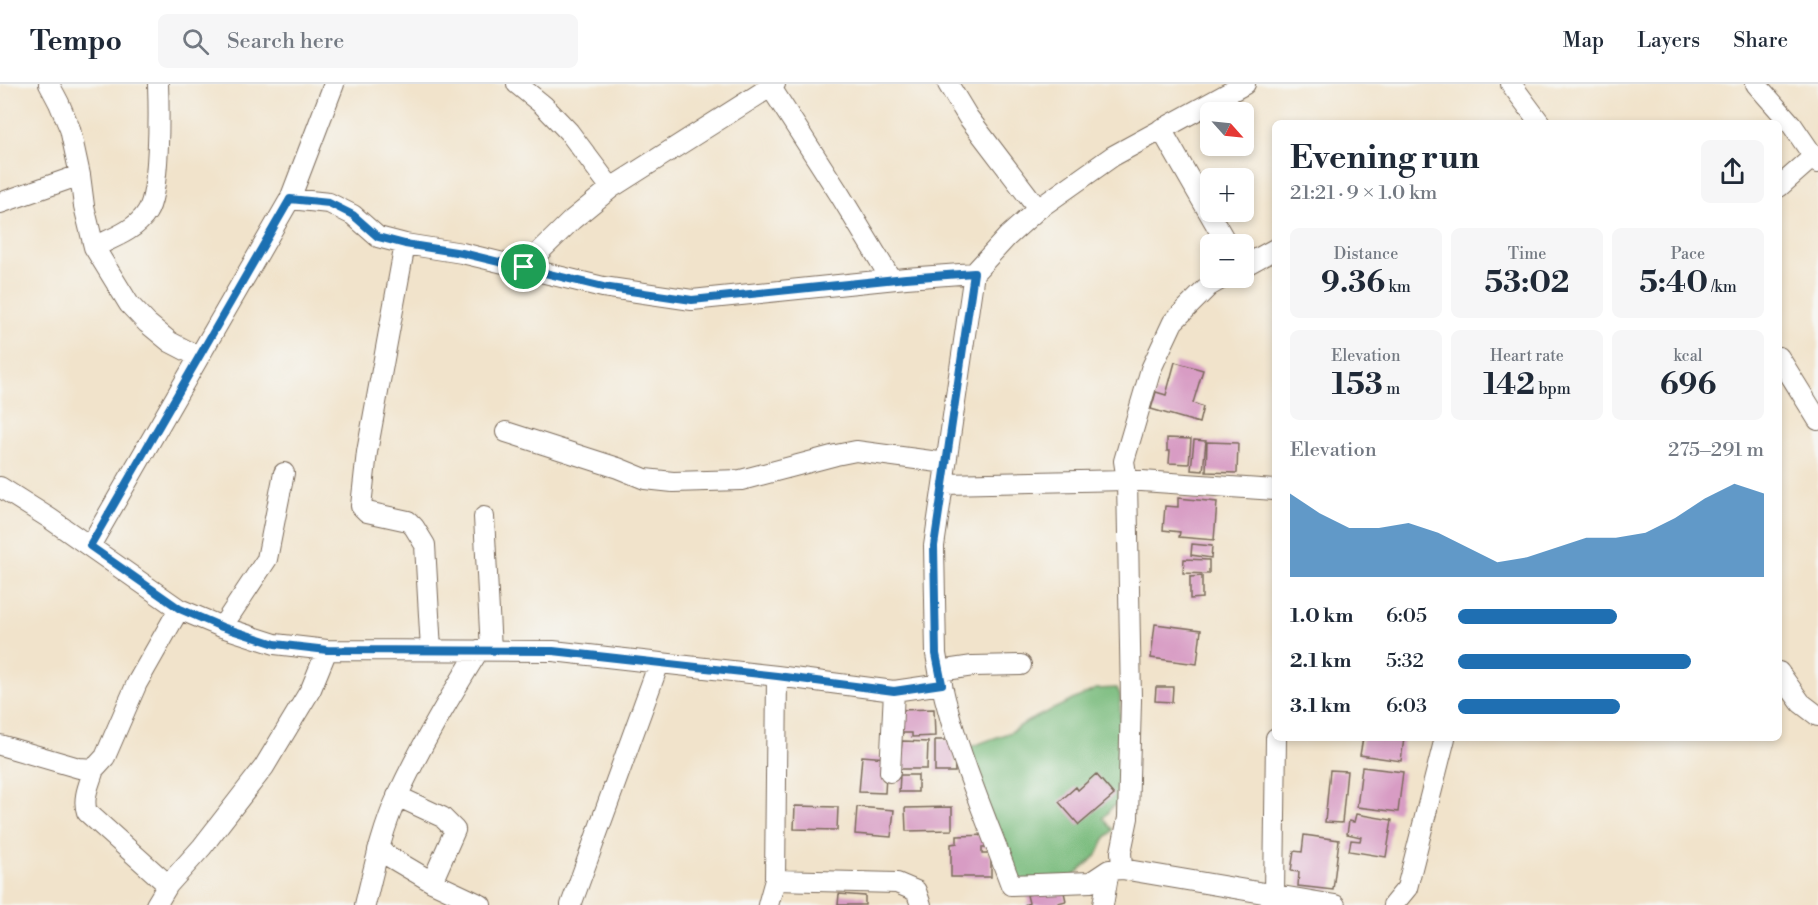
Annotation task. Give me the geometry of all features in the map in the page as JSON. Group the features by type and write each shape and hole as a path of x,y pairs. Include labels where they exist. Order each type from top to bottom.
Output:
{"street":[{"path":"49,84 70,129 94,247 129,303 147,323 170,342 199,357"},
{"path":"94,247 131,229 148,211 156,178 158,84"},
{"path":"90,546 290,199 334,84"},
{"path":"517,84 543,105 569,132 611,188"},
{"path":"948,84 968,117 1038,209"},
{"path":"1245,84 1113,156 1038,209 1007,237 974,273 934,546 936,654 940,678 967,770 1011,885 1091,882 1115,870 1335,905"},
{"path":"1511,84 1538,120"},
{"path":"1756,84 1792,125 1815,160 1782,185"},
{"path":"524,267 572,220 611,188 773,85 891,279"},
{"path":"1161,129 1221,234"},
{"path":"0,203 80,175"},
{"path":"290,199 329,203 353,215 378,237 405,244 462,253 603,287 692,300 891,279 974,273"},
{"path":"405,244 367,452 361,506 367,512 408,521 425,545 431,650"},
{"path":"1254,261 1272,251"},
{"path":"1103,905 1121,852 1128,818 1131,700 1127,480 1124,461 1150,369 1173,322 1207,288"},
{"path":"1782,362 1818,420"},
{"path":"506,432 645,479 673,482 741,480 856,451 946,464"},
{"path":"222,627 267,559 284,473"},
{"path":"944,484 1127,480 1272,490"},
{"path":"0,487 180,609 222,627 275,644 327,650 553,651 894,691 973,666 1021,665"},
{"path":"365,905 378,850 397,796 453,692 485,650 484,517"},
{"path":"168,885 87,812 85,799 94,769 105,757 137,683 180,609"},
{"path":"156,905 168,885 264,767 311,689 327,650"},
{"path":"571,905 659,663"},
{"path":"768,905 776,880 777,676"},
{"path":"1782,676 1801,703 1818,716"},
{"path":"890,772 894,691"},
{"path":"1274,894 1276,741"},
{"path":"1393,905 1407,888 1443,741"},
{"path":"0,745 79,768 94,769"},
{"path":"397,796 442,817 455,830 432,882"},
{"path":"378,850 432,882 481,905"},
{"path":"776,880 897,883 916,891 921,905"}],"green space":[{"path":"1117,688 1120,695 1122,790 1120,802 1112,807 1103,818 1113,830 1104,840 1097,855 1070,879 1012,881 971,769 970,747 1011,732 1028,721 1096,689"}],"building":[{"path":"1175,362 1203,370 1193,403 1203,407 1199,423 1151,409 1156,392 1166,395"},
{"path":"1167,438 1191,439 1189,464 1169,463 1170,451 1167,451"},
{"path":"1194,440 1206,441 1203,471 1191,470"},
{"path":"1207,442 1238,443 1237,473 1206,472"},
{"path":"1178,498 1217,502 1214,540 1179,537 1180,532 1163,530 1165,506 1178,507"},
{"path":"1192,544 1212,546 1211,558 1191,555"},
{"path":"1184,559 1209,560 1209,574 1183,573"},
{"path":"1202,576 1202,598 1190,599 1190,577"},
{"path":"1155,624 1201,630 1197,664 1151,658"},
{"path":"1156,687 1173,687 1172,702 1155,701"},
{"path":"934,709 935,736 912,737 912,733 900,733 899,710"},
{"path":"935,740 954,740 955,772 935,772"},
{"path":"902,741 928,742 927,769 895,769 895,753 901,753"},
{"path":"1362,741 1404,741 1401,761 1360,755"},
{"path":"862,756 887,758 885,793 859,792"},
{"path":"1362,767 1403,772 1398,812 1357,807"},
{"path":"1330,770 1347,771 1342,823 1325,822"},
{"path":"1096,774 1114,795 1079,825 1059,802 1076,787 1078,790"},
{"path":"900,775 918,775 918,792 899,792"},
{"path":"795,806 838,807 837,830 794,829"},
{"path":"857,807 894,810 891,837 855,834"},
{"path":"952,807 952,830 906,831 905,808"},
{"path":"1356,814 1392,820 1386,857 1349,851 1351,840 1360,841 1361,837 1347,834 1349,821 1354,822"},
{"path":"991,835 991,847 982,847 982,854 991,854 991,877 951,877 951,844 957,843 957,836"},
{"path":"1304,835 1339,840 1333,890 1298,886 1299,872 1291,871 1294,851 1302,852"},
{"path":"1063,888 1066,901 1058,905 1024,905 1029,903 1027,895"},
{"path":"839,894 865,896 865,905 838,905"}],"route":[{"path":"290,199 329,203 353,215 378,237 524,267 603,287 692,300 974,273 934,546 936,654 942,684 894,691 553,651 327,650 275,644 222,627 180,609 90,546 290,199"}]}
